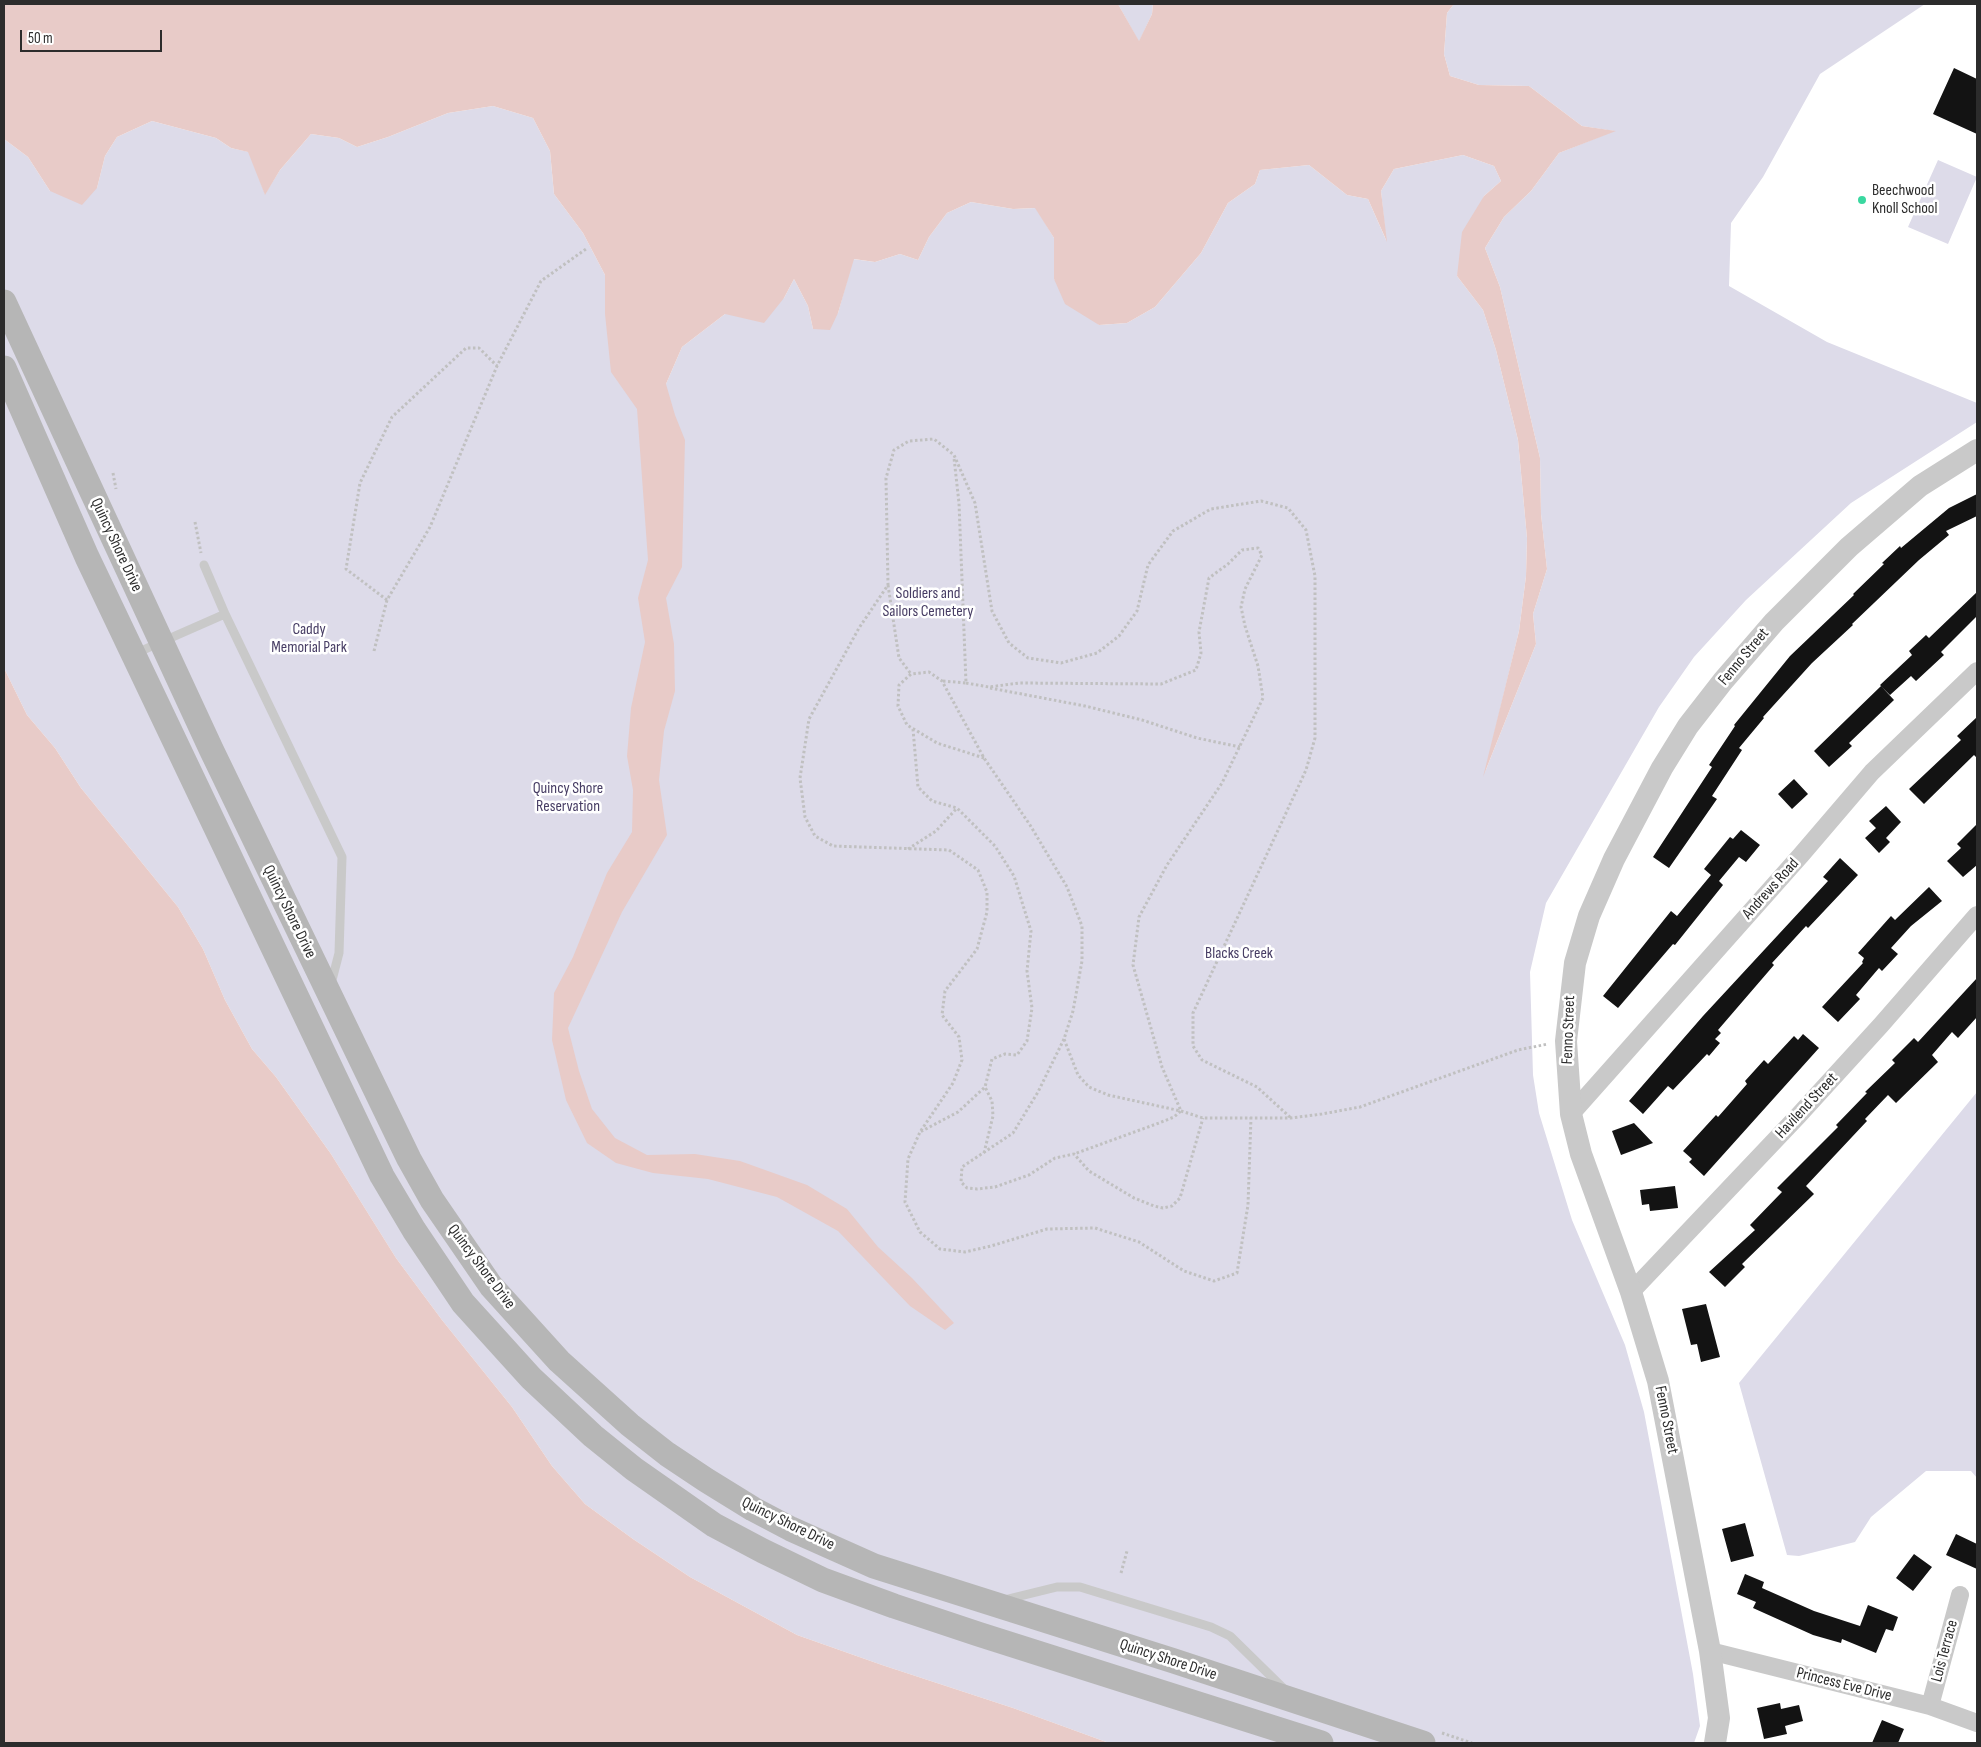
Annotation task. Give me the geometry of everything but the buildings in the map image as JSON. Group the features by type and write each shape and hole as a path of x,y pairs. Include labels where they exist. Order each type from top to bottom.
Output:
{"main road":[{"name":"Quincy Shore Drive","path":"4,302 161,642 409,1159 432,1200 491,1286 559,1361 630,1425 706,1480 753,1509 791,1529 874,1566 1298,1702 1431,1738"},
{"name":"Quincy Shore Drive","path":"4,368 87,557 382,1176 414,1230 463,1303 531,1378 592,1436 634,1469 714,1525 823,1580 968,1631 1321,1743"}],"street":[{"name":"Fenno Street","path":"1715,1743 1719,1718 1710,1651 1658,1381 1631,1292 1581,1154 1571,1114 1566,1041 1574,963 1588,916 1614,859 1662,768 1688,726 1723,681 1774,622 1849,547 1920,486 1977,450"},
{"name":"Andrews Road","path":"1571,1114 1801,856 1872,772 1977,671"},
{"name":"Havilend Street","path":"1631,1292 1798,1116 1977,915"},
{"name":"Lois Terrace","path":"1930,1706 1960,1595"},
{"name":"Princess Eve Drive","path":"1710,1651 1930,1706 1977,1723"}],"lane":[{"path":"204,565 225,614 342,857 339,953 329,995"},
{"path":"134,654 225,614"},
{"path":"989,1603 1057,1587 1080,1588 1210,1627 1230,1636 1298,1702"}],"path":[{"path":"374,651 387,600 430,527 497,366 541,281 586,249"},
{"path":"387,600 346,569 360,483 392,417 466,348 479,348 497,366"},
{"path":"911,674 899,658 888,585 886,478 894,450 909,441 934,439 954,455 975,503 992,611 1009,643 1028,658 1061,663 1097,652 1120,636 1137,611 1148,565 1173,531 1211,509 1261,501 1288,508 1306,530 1315,576 1315,738 1306,770 1194,1013 1193,1046 1202,1060 1257,1087 1290,1118"},
{"path":"954,455 966,683"},
{"path":"113,473 117,493"},
{"path":"195,522 204,565"},
{"path":"989,687 1019,683 1161,684 1196,670 1201,652 1199,632 1209,578 1228,564 1242,550 1258,548 1262,556 1244,589 1241,607 1258,666 1263,698 1222,783 1167,865 1139,917 1133,965 1162,1067 1181,1111"},
{"path":"888,585 859,628 809,719 800,778 805,817 815,836 833,846 949,850 978,870 987,892 987,912 977,949 945,991 942,1015 959,1037 962,1060 953,1083 920,1132 908,1159 905,1202 920,1232 940,1249 965,1252 1047,1229 1095,1228 1139,1242 1184,1271 1214,1281 1237,1272 1248,1205 1250,1117"},
{"path":"984,758 936,743 907,725 898,706 899,685 911,674 929,672 942,681 984,758 1030,825 1062,879 1082,926 1082,961 1073,1011 1064,1039 1024,1118 1013,1133 962,1167 960,1182 967,1188 977,1190 995,1188 1029,1175 1055,1158 1074,1154 1159,1123 1174,1117 1181,1111"},
{"path":"942,681 989,687 1093,708 1142,720 1197,738 1240,747"},
{"path":"913,729 918,787 932,801 957,808 995,846 1014,876 1031,931 1027,971 1032,1008 1027,1041 1018,1054 1005,1054 992,1060 985,1087 958,1112 920,1132"},
{"path":"908,849 936,831 957,808"},
{"path":"1064,1039 1078,1075 1089,1087 1108,1095 1181,1111 1203,1118 1290,1118 1360,1106 1518,1050 1566,1041"},
{"path":"984,1153 993,1116 992,1101 985,1087"},
{"path":"1074,1154 1089,1171 1134,1198 1154,1206 1172,1206 1180,1198 1183,1190 1203,1118"},
{"path":"1121,1574 1127,1551"},
{"path":"1431,1738 1472,1743"}],"green space":[{"path":"1118,4 1153,4 1152,14 1139,42"},
{"path":"1454,4 1925,4 1820,74 1763,177 1731,223 1729,286 1827,342 1977,403 1977,422 1851,503 1746,600 1694,657 1659,707 1546,903 1530,972 1533,1075 1539,1113 1572,1220 1625,1345 1644,1412 1693,1674 1700,1726 1694,1743 1109,1743 1013,1708 797,1635 690,1577 585,1504 552,1466 512,1407 442,1320 396,1258 331,1154 276,1077 252,1049 225,1000 203,949 178,907 81,788 55,748 27,715 4,668 4,139 28,157 50,191 97,188 105,156 117,137 152,121 216,138 231,148 249,152 265,194 280,170 311,134 339,138 357,147 448,113 493,106 533,118 550,151 554,194 583,233 605,275 605,314 666,384 682,347 725,314 784,298 794,279 808,306 813,329 838,313 853,259 875,262 900,254 918,260 929,237 947,213 971,202 1013,209 1036,208 1054,238 1054,279 1099,325 1127,323 1155,307 1201,253 1228,203 1255,184 1260,170 1309,165 1347,195 1368,199 1386,240 1381,191 1394,169 1463,155 1494,166 1501,181 1484,196 1457,276 1483,310 1496,350 1518,440 1527,538 1526,576 1519,631 1485,772 1536,644 1533,614 1547,569 1541,514 1540,458 1500,287 1485,248 1504,217 1531,191 1559,153 1614,131 1582,126 1529,86 1479,85 1450,76 1444,54 1447,13"},
{"path":"1938,160 1977,177 1948,244 1908,227"},
{"path":"1977,1092 1977,1478 1971,1471 1926,1471 1871,1517 1855,1542 1799,1556 1787,1555 1739,1383"}],"shaded area":[{"path":"4,4 1118,4 1139,41 1152,14 1153,4 1454,4 1447,13 1444,54 1450,76 1479,85 1529,86 1582,126 1616,131 1559,153 1531,191 1504,217 1485,248 1500,287 1540,458 1541,514 1547,569 1533,614 1536,644 1483,777 1519,631 1526,576 1527,538 1518,440 1496,350 1483,310 1457,276 1462,232 1484,196 1501,181 1494,166 1463,155 1394,169 1381,191 1387,242 1368,199 1347,195 1309,165 1260,170 1255,184 1228,203 1201,253 1155,307 1127,323 1099,325 1065,304 1054,279 1054,238 1035,208 1013,209 971,202 947,213 929,237 918,260 900,254 875,262 854,259 838,313 830,330 813,329 808,306 794,279 784,298 764,323 725,314 682,347 666,384 685,440 682,567 666,598 674,644 675,691 664,731 659,780 667,835 622,912 568,1028 579,1071 592,1109 615,1138 647,1155 695,1154 740,1161 807,1185 847,1209 878,1247 912,1278 954,1323 945,1330 910,1306 838,1231 777,1197 708,1179 653,1173 616,1163 587,1143 566,1100 552,1040 554,993 573,957 607,873 632,832 633,790 627,756 631,708 645,642 638,598 648,560 637,409 611,372 605,314 605,275 583,233 554,194 550,151 533,118 493,106 448,113 357,147 339,138 311,134 280,170 265,195 248,152 231,148 216,138 152,121 117,137 105,156 97,188 82,205 50,191 28,157 4,139"},
{"path":"4,668 27,715 55,748 81,788 178,907 203,949 225,1000 252,1049 276,1077 331,1154 396,1258 442,1320 512,1407 552,1466 585,1504 690,1577 797,1635 1013,1708 1109,1743 4,1743"}],"place":[{"name":"Beechwood Knoll School","path":"1862,200"}],"park label":[{"name":"Soldiers and Sailors Cemetery","path":"928,603"},
{"name":"Caddy Memorial Park","path":"309,639"},
{"name":"Quincy Shore Reservation","path":"568,798"},
{"name":"Blacks Creek","path":"1239,954"}]}
